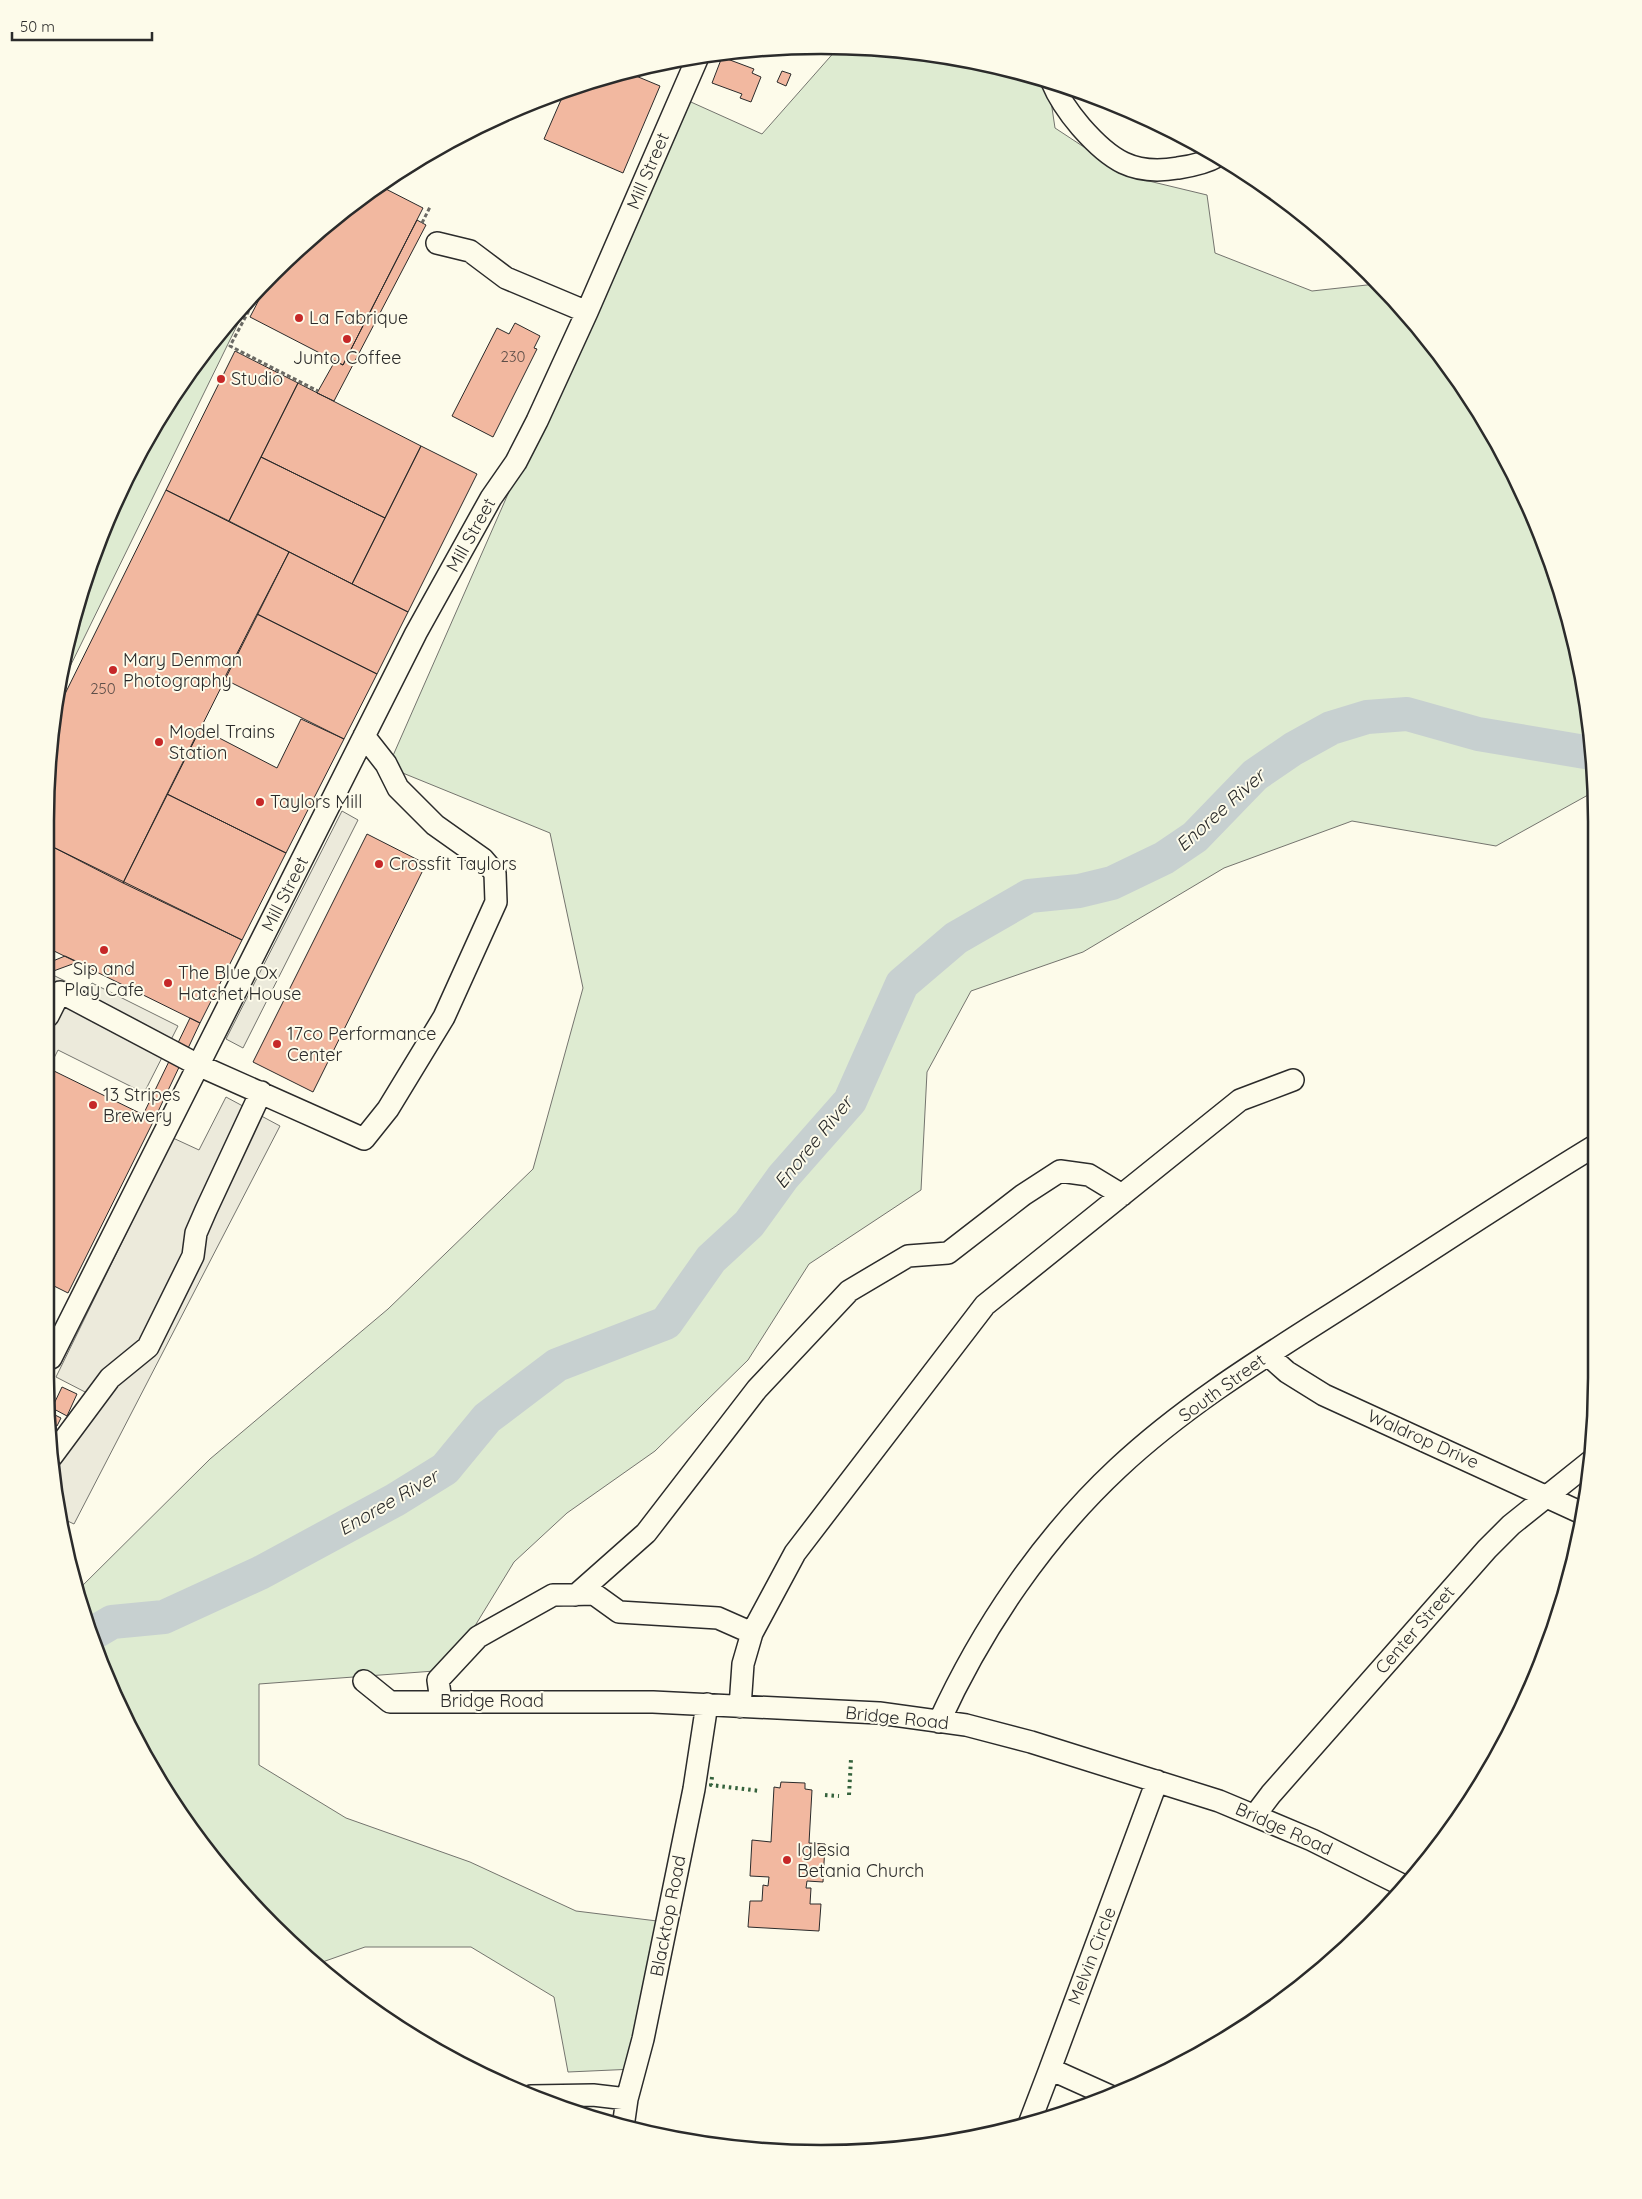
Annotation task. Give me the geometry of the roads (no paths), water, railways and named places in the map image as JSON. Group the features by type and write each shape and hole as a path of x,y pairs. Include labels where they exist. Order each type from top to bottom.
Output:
{"street":[{"name":"Mill Street","path":"54,1352 364,736 435,599 490,498 516,462 588,312 694,66"},
{"path":"1057,91 1068,112 1096,144 1126,165 1144,170 1164,170 1193,165 1209,159"},
{"path":"437,243 470,252 506,278 588,312"},
{"path":"54,1004 60,992 198,1065 364,1138 388,1109 444,1017 496,902 495,873 483,859 435,825 398,788 386,764 364,736"},
{"path":"740,1707 743,1664 752,1633 795,1553 985,1305 1240,1100 1293,1080"},
{"path":"57,1449 110,1378 148,1347 193,1256 196,1233 261,1092"},
{"name":"South Street","path":"939,1722 956,1686 1003,1606 1070,1516 1120,1466 1165,1429 1268,1355 1535,1182 1588,1150"},
{"path":"576,1595 646,1533 757,1389 849,1292 908,1256 948,1253 1023,1195 1060,1171 1090,1175 1122,1195"},
{"name":"Waldrop Drive","path":"1268,1355 1286,1372 1324,1394 1577,1510"},
{"name":"Center Street","path":"1255,1815 1277,1786 1486,1549 1547,1495 1583,1466"},
{"path":"440,1701 438,1680 478,1637 553,1596 594,1594 619,1612 718,1618 752,1633"},
{"name":"Bridge Road","path":"364,1681 390,1702 531,1700 707,1704 879,1713 966,1726 1031,1742 1157,1781 1255,1815 1312,1840 1399,1883"},
{"name":"Blacktop Road","path":"624,2119 627,2099 643,2039 692,1798 707,1704"},
{"name":"Melvin Circle","path":"1032,2115 1157,1781"},
{"path":"1050,2069 1101,2092"},
{"path":"550,2096 593,2095 627,2099"}],"waterway":[{"name":"Enoree River","path":"96,1631 112,1622 164,1617 260,1573 395,1500 445,1469 487,1418 557,1365 666,1323 711,1259 749,1224 783,1177 850,1101 902,984 956,938 1029,896 1079,891 1112,883 1164,858 1195,837 1255,775 1293,749 1331,728 1367,717 1407,714 1478,734 1585,752"}],"place":[{"name":"La Fabrique","path":"299,318"},
{"name":"Junto Coffee","path":"347,339"},
{"name":"Studio","path":"221,379"},
{"name":"Mary Denman Photography","path":"113,670"},
{"name":"Model Trains Station","path":"159,742"},
{"name":"Taylors Mill","path":"260,802"},
{"name":"Crossfit Taylors","path":"379,864"},
{"name":"Sip and Play Cafe","path":"104,950"},
{"name":"The Blue Ox Hatchet House","path":"168,983"},
{"name":"17co Performance Center","path":"277,1044"},
{"name":"13 Stripes Brewery","path":"93,1105"},
{"name":"Iglesia Betania Church","path":"787,1860"}]}
